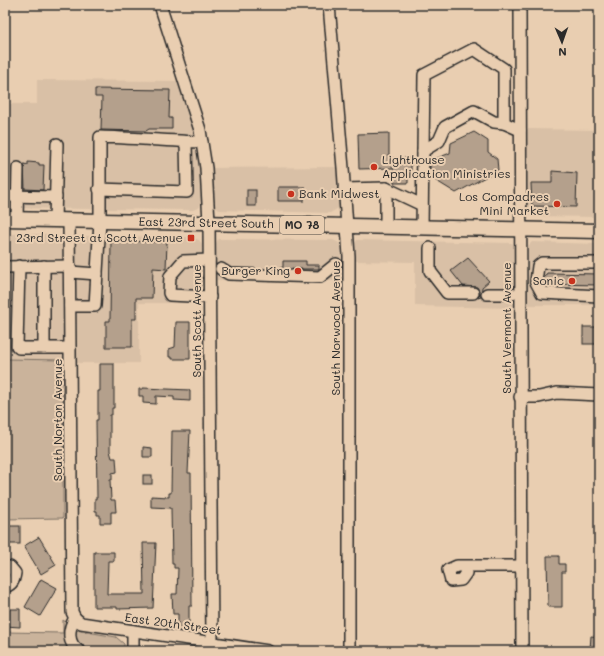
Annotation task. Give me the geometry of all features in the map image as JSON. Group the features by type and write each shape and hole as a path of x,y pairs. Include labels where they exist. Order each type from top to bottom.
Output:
{"main road":[{"name":"East 23rd Street South","path":"11,219 599,231"}],"street":[{"name":"South Scott Avenue","path":"160,5 200,130 206,168 209,222 210,297 212,643"},
{"name":"South Norwood Avenue","path":"329,5 349,256 349,651"},
{"name":"South Vermont Avenue","path":"520,5 520,397 522,651"},
{"path":"422,228 424,75 474,49 504,69 504,123"},
{"path":"423,151 439,141 445,127 474,111 494,122 504,123 520,130"},
{"path":"70,306 95,306 100,221 100,137 202,142"},
{"path":"100,189 187,192 186,142"},
{"path":"55,220 57,144"},
{"path":"11,219 18,196 18,168"},
{"path":"386,188 386,227"},
{"path":"344,189 386,188 422,205"},
{"path":"5,196 56,197"},
{"name":"South Norton Avenue","path":"70,220 72,612 75,618"},
{"path":"430,248 430,270 447,293 473,294"},
{"path":"209,260 183,261 170,276 168,293 170,295 210,297"},
{"path":"599,263 542,263 538,266 536,282 542,293 599,296"},
{"path":"221,269 229,274 320,277 336,264"},
{"path":"5,266 44,266 97,274"},
{"path":"19,266 17,346 19,348 70,348"},
{"path":"44,266 44,348"},
{"path":"487,294 512,294"},
{"path":"520,397 539,397 557,393 599,395"},
{"path":"464,567 521,566"},
{"path":"5,567 10,567 15,573 14,580 10,585 5,587"},
{"path":"75,618 72,622 70,639 72,645 79,651"},
{"name":"East 20th Street","path":"75,618 81,624 268,651"},
{"path":"132,651 133,631"}],"shaded area":[{"path":"37,80 179,81 193,126 198,150 202,186 200,207 193,210 5,208 5,104 37,104"},
{"path":"525,129 599,130 599,217 531,216 526,212 524,205"},
{"path":"339,167 340,207 330,213 219,210 214,206 209,168"},
{"path":"5,234 49,234 62,239 63,360 5,359"},
{"path":"84,236 191,237 199,240 202,244 204,303 139,303 139,363 77,363 75,245 78,239"},
{"path":"218,239 333,240 339,243 341,247 342,281 213,280 213,249"},
{"path":"357,240 512,243 514,247 514,308 415,306 415,262 353,261 354,243"},
{"path":"532,242 599,244 599,305 526,305 526,253 528,246"},
{"path":"5,359 63,360 63,518 5,519"},
{"path":"63,620 76,630 116,637 124,644 124,651 5,651 5,632 63,633"}],"building":[{"path":"95,89 170,90 169,118 172,118 172,129 149,129 146,131 101,130 102,97 95,97"},
{"path":"474,132 488,141 488,152 497,159 498,170 456,193 430,177 430,161 450,153 451,143"},
{"path":"389,133 389,158 411,158 411,171 408,171 408,183 394,183 393,168 359,169 358,134"},
{"path":"28,162 44,165 43,190 25,189 24,164 28,165"},
{"path":"552,171 577,173 576,207 532,206 531,183 552,183"},
{"name":"Bank Midwest","path":"278,187 305,187 304,201 278,201"},
{"path":"247,190 256,190 256,206 247,206"},
{"path":"111,241 167,242 166,269 153,268 152,298 136,298 136,319 132,319 132,347 106,347 106,321 110,321"},
{"path":"468,258 489,281 482,287 481,297 478,298 480,293 477,287 463,286 451,271"},
{"path":"283,261 306,261 306,265 319,265 319,269 277,269 283,267"},
{"name":"Sonic","path":"547,273 599,274 599,285 549,284 543,279"},
{"path":"176,322 190,322 190,359 172,359 172,357 169,357 169,349 175,347"},
{"path":"583,327 599,327 599,344 583,344"},
{"path":"100,364 114,364 114,408 112,408 112,415 110,415 110,451 112,458 116,458 117,472 112,473 112,480 110,480 111,500 115,500 116,512 111,512 111,523 100,523 100,515 97,515 97,511 95,511 95,498 97,498 96,420 98,420"},
{"path":"139,389 190,390 190,401 174,400 174,397 156,396 156,404 143,403 143,396 139,396"},
{"path":"172,431 190,431 188,473 191,473 192,606 189,606 189,627 178,627 178,614 173,614 172,594 177,594 178,568 174,568 174,564 172,564 171,508 151,507 151,496 169,497 169,493 171,493"},
{"path":"143,447 152,448 152,457 143,457"},
{"path":"143,475 152,475 152,484 143,484"},
{"path":"5,526 20,526 20,544 5,544"},
{"path":"39,537 56,565 41,574 24,546"},
{"path":"143,543 156,543 153,608 117,609 117,607 94,607 94,552 114,552 114,561 108,561 107,594 144,594"},
{"path":"547,556 559,556 559,564 565,564 565,572 562,572 562,607 548,607"},
{"path":"41,579 57,588 40,616 25,607"},
{"path":"5,609 20,609 20,627 5,626"},
{"path":"591,636 599,637 599,649 590,649"}],"place":[{"name":"Lighthouse Application Ministries","path":"374,167"},
{"name":"Bank Midwest","path":"291,194"},
{"name":"Los Compadres Mini Market","path":"557,204"},
{"name":"23rd Street at Scott Avenue","path":"191,238"},
{"name":"Burger King","path":"298,271"},
{"name":"Sonic","path":"572,281"}]}
